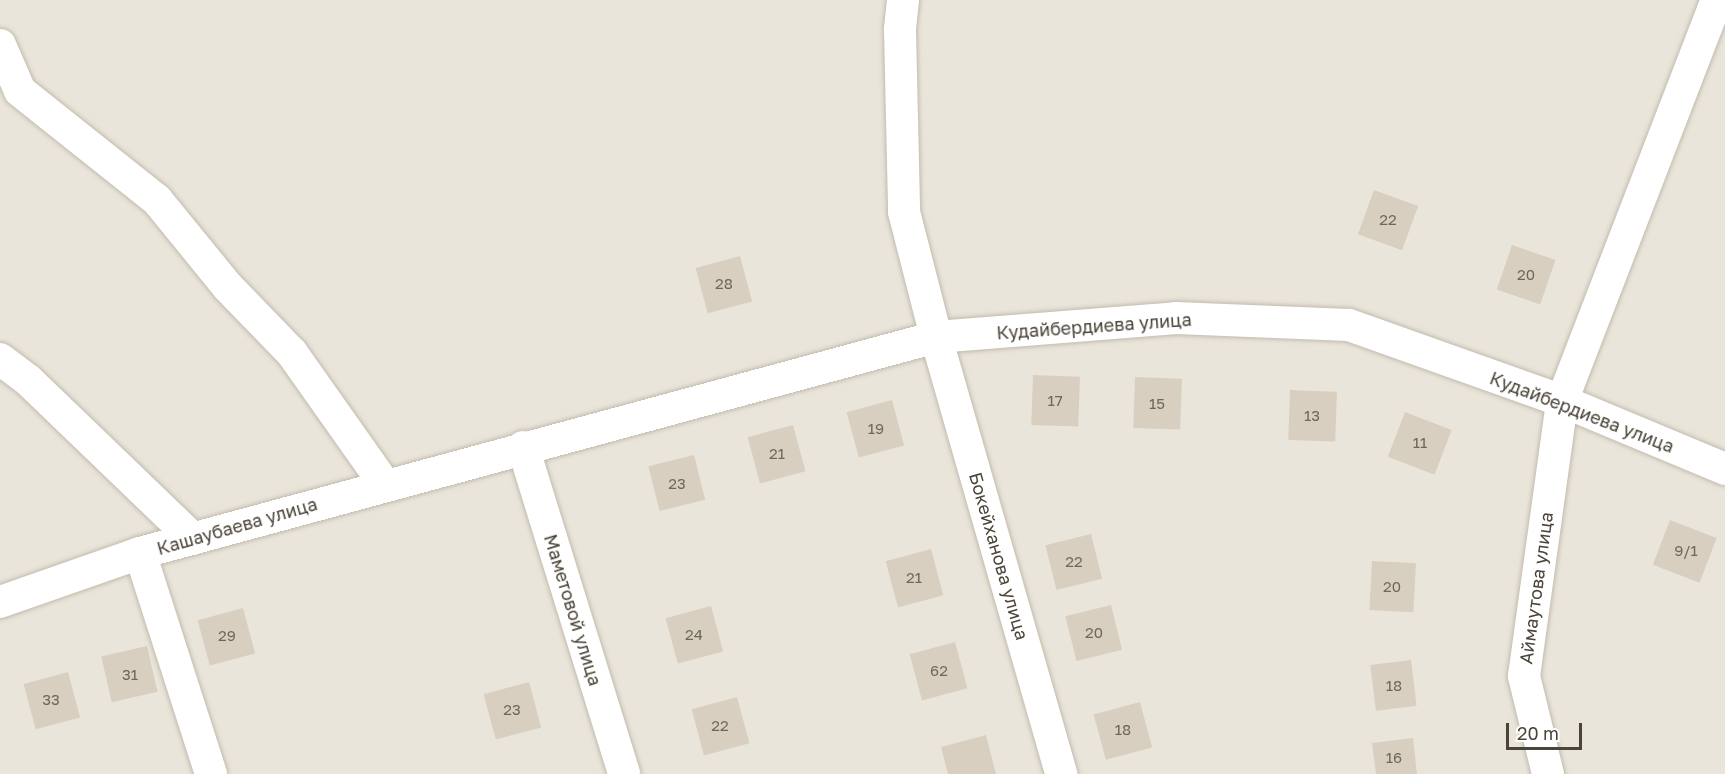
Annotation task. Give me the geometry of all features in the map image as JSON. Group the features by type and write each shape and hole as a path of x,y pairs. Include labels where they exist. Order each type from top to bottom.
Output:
{"street":[{"name":"Бокейханова улица","path":"903,0 900,30 904,212 936,337 1061,774"},
{"name":"Аймаутова улица","path":"1548,774 1524,675 1562,401 1717,0"},
{"path":"0,45 20,91 157,200 228,287 292,353 385,485"},
{"name":"Кудайбердиева улица","path":"523,447 936,337 1176,318 1349,325 1562,401 1725,469"},
{"path":"0,360 28,380 193,539"},
{"name":"Кашаубаева улица","path":"211,774 140,553 523,447"},
{"name":"Маметовой улица","path":"523,447 624,774"},
{"path":"0,602 140,553"}],"shaded area":[{"path":"0,0 1725,0 1725,774 0,774"}],"building":[{"path":"1374,190 1418,206 1402,250 1358,234"},
{"path":"1512,245 1555,260 1540,304 1497,289"},
{"path":"740,256 752,301 708,313 696,268"},
{"path":"1033,375 1080,377 1078,427 1031,425"},
{"path":"1135,377 1182,379 1180,430 1133,428"},
{"path":"1290,390 1337,392 1335,442 1288,440"},
{"path":"892,400 904,445 859,458 847,412"},
{"path":"1405,412 1452,430 1434,475 1388,457"},
{"path":"793,425 805,471 760,484 748,437"},
{"path":"694,455 705,500 660,511 648,466"},
{"path":"1670,520 1717,538 1699,583 1653,565"},
{"path":"1091,534 1102,579 1057,590 1045,545"},
{"path":"931,549 943,595 898,608 886,561"},
{"path":"1372,561 1416,563 1413,612 1369,610"},
{"path":"1111,605 1122,650 1077,661 1065,616"},
{"path":"711,606 723,651 678,664 666,618"},
{"path":"243,608 255,653 210,666 198,620"},
{"path":"955,642 967,688 922,701 910,654"},
{"path":"147,646 158,692 112,702 101,657"},
{"path":"1411,660 1417,706 1376,711 1370,665"},
{"path":"68,672 80,717 36,729 24,684"},
{"path":"529,682 541,727 496,740 484,694"},
{"path":"737,697 749,743 704,756 692,709"},
{"path":"1140,702 1152,747 1106,760 1094,714"},
{"path":"986,735 996,774 948,774 941,747"},
{"path":"1413,738 1417,774 1376,774 1372,743"}]}
